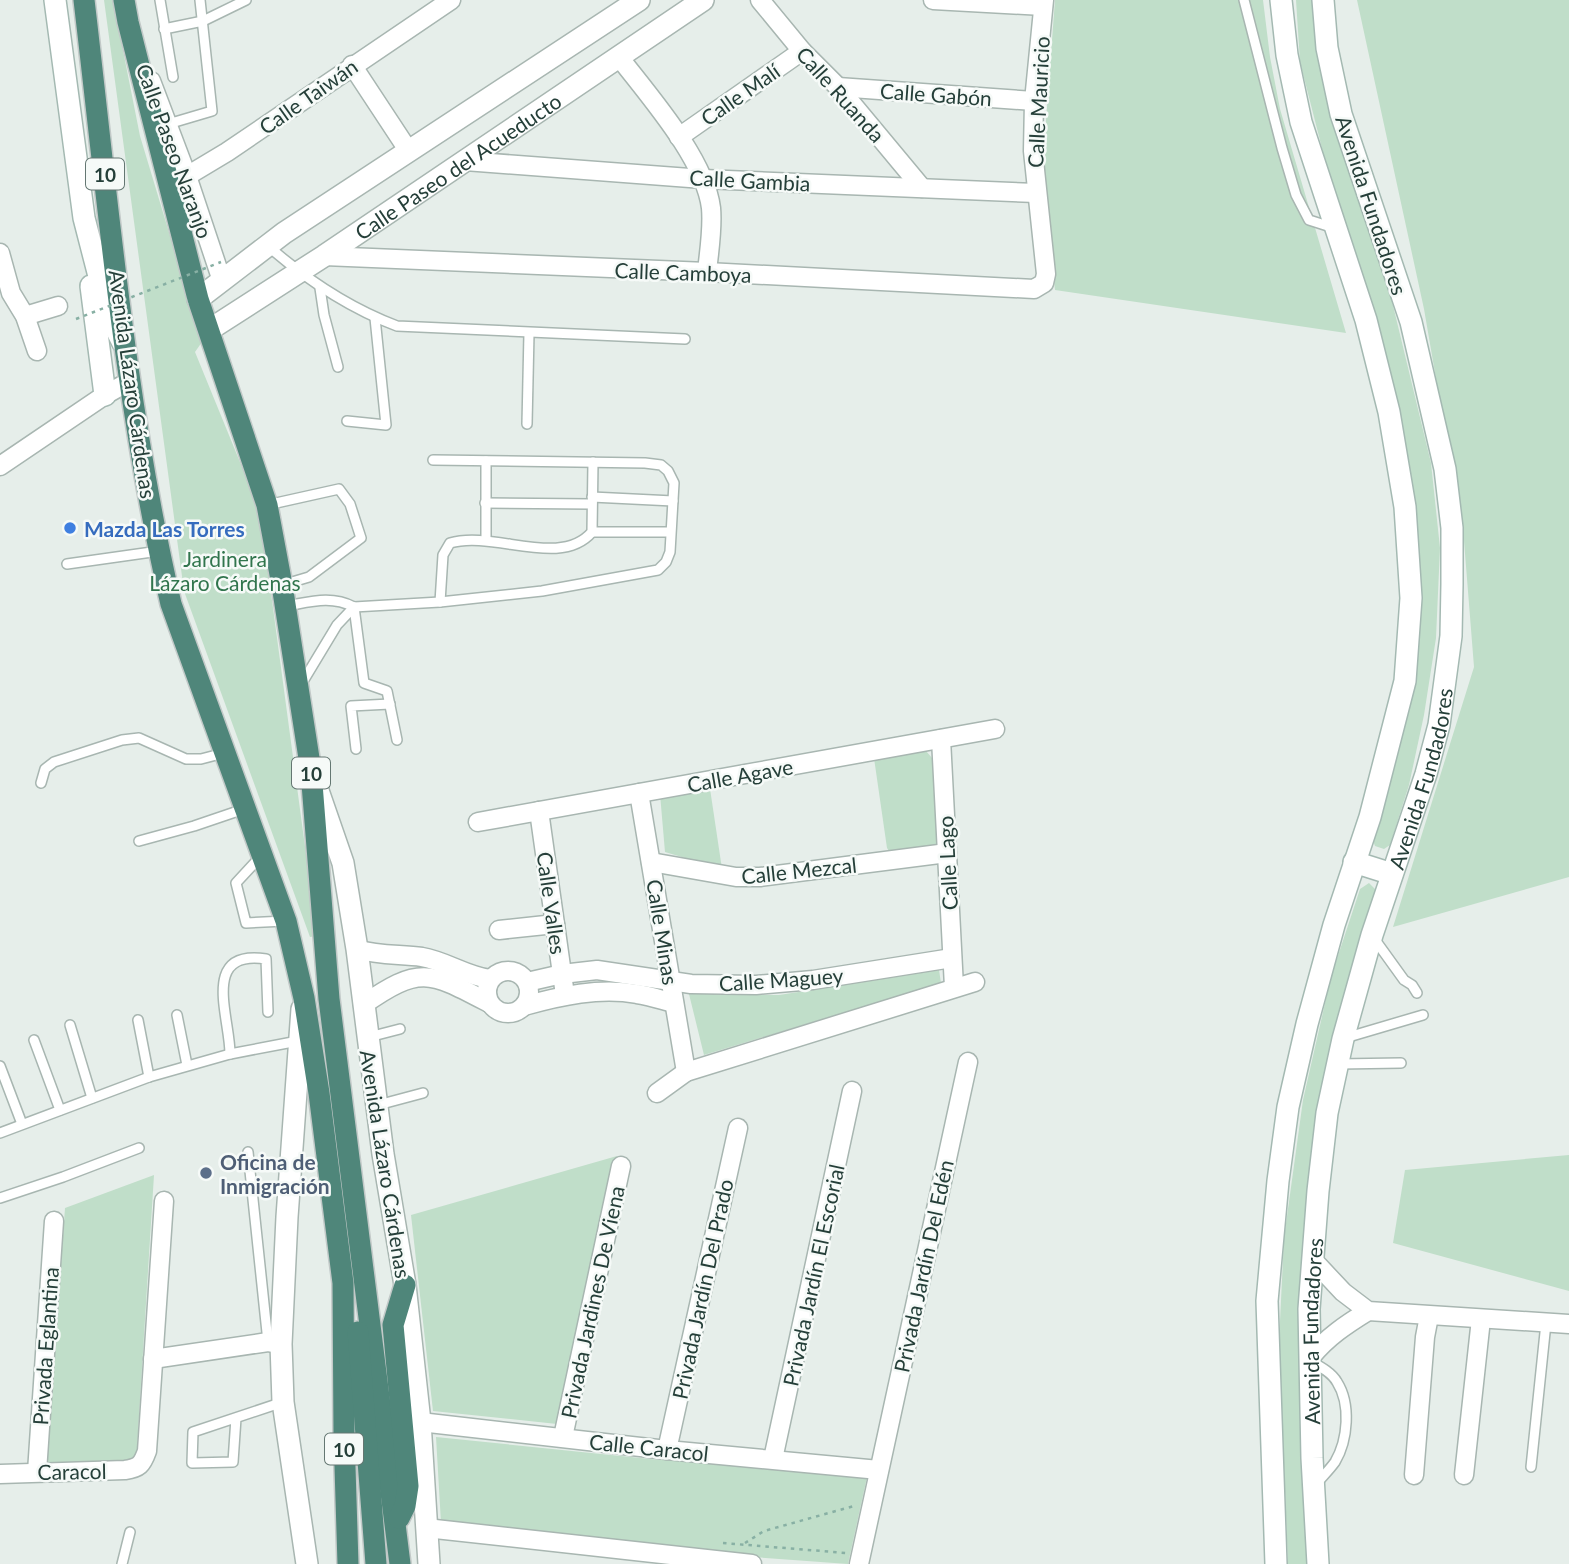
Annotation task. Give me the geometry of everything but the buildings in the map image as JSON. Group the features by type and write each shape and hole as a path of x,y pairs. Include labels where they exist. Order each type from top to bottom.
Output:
{"highway":[{"name":"Avenida Lázaro Cárdenas","path":"84,0 125,348 159,551 171,604 286,921 304,998 343,1283 348,1564"},
{"name":"Avenida Lázaro Cárdenas","path":"124,0 198,299 267,505 284,595 311,771 329,999 400,1564"},
{"path":"360,1247 357,1314 376,1564"},
{"path":"396,1523 405,1506 408,1486 393,1325 405,1285"}],"main road":[{"path":"55,0 105,395"},
{"name":"Calle Paseo del Acueducto","path":"198,299 221,272 268,246 408,150 639,0"},
{"name":"Calle Paseo del Acueducto","path":"209,330 324,256 703,0"},
{"name":"Avenida Fundadores","path":"1276,1564 1267,1301 1278,1181 1289,1107 1307,1024 1387,755 1405,681 1411,598 1405,507 1389,412 1366,320 1301,122 1287,55 1281,0"},
{"name":"Avenida Fundadores","path":"1318,1564 1309,1309 1327,1113 1343,1039 1372,935 1426,774 1441,711 1451,636 1452,528 1445,469 1411,322 1340,114 1327,48 1322,0"},
{"path":"84,218 109,315 125,348"},
{"name":"Avenida Lázaro Cárdenas","path":"311,771 343,863 357,949 376,1105 405,1285 420,1422 429,1564"},
{"path":"1354,862 1392,874"},
{"name":"Avenida Lázaro Cárdenas","path":"304,998 298,1041 274,1343 307,1564"}],"street":[{"name":"Calle Taiwán","path":"173,197 187,176 227,152 451,0"},
{"name":"Calle Ruanda","path":"760,0 922,188"},
{"path":"933,0 1044,3"},
{"name":"Calle Mauricio","path":"1041,286 1046,274 1034,170 1034,101 1044,3"},
{"name":"Calle Paseo Naranjo","path":"128,22 221,272"},
{"name":"Calle Malí","path":"679,136 802,51"},
{"path":"619,57 679,136 703,178 711,218 707,272"},
{"path":"352,65 408,150"},
{"name":"Calle Gabón","path":"838,88 1034,101"},
{"name":"Calle Gambia","path":"465,161 703,178 1036,192"},
{"path":"0,253 5,296 25,316 37,351"},
{"name":"Calle Camboya","path":"324,256 707,272 1027,290 1041,286"},
{"path":"25,316 58,306"},
{"path":"0,466 130,381"},
{"name":"Calle Agave","path":"478,822 995,729"},
{"name":"Calle Lago","path":"940,739 954,987"},
{"name":"Calle Minas","path":"639,793 686,1072"},
{"name":"Calle Valles","path":"539,811 565,995"},
{"name":"Calle Mezcal","path":"651,862 736,877 760,877 947,853"},
{"path":"499,930 555,924"},
{"path":"357,949 422,966 457,968 476,977 490,979"},
{"name":"Calle Maguey","path":"527,982 597,970 691,984 756,985 813,980 952,958"},
{"path":"422,966 448,983 489,1003 500,1012 513,1013 524,1006 565,995 612,992 635,993 674,1003"},
{"path":"363,1005 422,966"},
{"path":"489,1003 486,991 490,979 498,972 510,970 520,974 527,982 529,995 524,1006"},
{"path":"657,1093 686,1072 975,982"},
{"name":"Privada Jardín Del Edén","path":"853,1559 878,1470 968,1062"},
{"name":"Privada Jardín El Escorial","path":"773,1459 852,1091"},
{"name":"Privada Jardín Del Prado","path":"667,1450 738,1128"},
{"name":"Privada Jardines De Viena","path":"563,1437 621,1166"},
{"path":"164,1201 153,1359 274,1343"},
{"name":"Privada Eglantina","path":"37,1472 54,1221"},
{"path":"1313,1260 1343,1292 1368,1311 1569,1324"},
{"path":"1311,1359 1321,1345 1345,1325 1368,1311"},
{"path":"1414,1475 1429,1316"},
{"path":"1464,1475 1481,1319"},
{"name":"Caracol","path":"0,1474 125,1470 143,1464 147,1451 153,1359"},
{"name":"Calle Caracol","path":"420,1422 667,1450 878,1470"},
{"path":"426,1528 752,1564"}],"lane":[{"path":"160,0 173,77"},
{"path":"167,124 212,111 200,0"},
{"path":"164,29 203,21 246,0"},
{"path":"1244,0 1268,99 1296,195 1309,220 1336,228"},
{"path":"268,246 320,288 375,318 397,326 685,339"},
{"path":"320,288 338,367"},
{"path":"347,421 386,425 375,318"},
{"path":"527,424 529,333"},
{"path":"284,595 341,600 354,607 440,602 542,591 658,570 666,562 670,552 674,483 668,471 661,466 433,460"},
{"path":"486,461 486,540"},
{"path":"440,602 443,555 450,543 458,540 486,540 559,549 585,540 592,531 593,463"},
{"path":"267,505 339,489 350,504 361,538 284,595"},
{"path":"485,503 673,501"},
{"path":"592,531 670,532"},
{"path":"67,564 159,551"},
{"path":"299,689 337,625 354,607"},
{"path":"354,607 355,632 364,683 387,691 397,740"},
{"path":"356,748 351,706 390,704"},
{"path":"40,783 45,769 54,762 122,740 139,738 186,759 201,759 226,752"},
{"path":"138,841 246,808"},
{"path":"262,854 236,883 246,923 286,921"},
{"path":"1372,935 1404,980 1412,985 1417,993"},
{"path":"230,1054 222,985 230,965 249,956 265,958 268,1012"},
{"path":"1343,1039 1423,1014"},
{"path":"177,1015 187,1065"},
{"path":"138,1020 149,1077"},
{"path":"71,1025 92,1098"},
{"path":"368,1037 400,1030"},
{"path":"34,1040 60,1110"},
{"path":"0,1133 187,1065 298,1041"},
{"path":"1338,1064 1401,1063"},
{"path":"0,1066 22,1124"},
{"path":"376,1105 422,1093"},
{"path":"0,1198 139,1148"},
{"path":"248,1152 274,1343"},
{"path":"1531,1467 1545,1323"},
{"path":"1311,1359 1337,1381 1345,1400 1346,1423 1343,1443 1335,1462 1314,1487"},
{"path":"236,1418 233,1462 192,1463 193,1432 282,1402"},
{"path":"122,1564 130,1531"}],"path":[{"path":"76,318 221,272"},
{"path":"745,1544 764,1531 861,1504"},
{"path":"718,1543 745,1544 853,1559"}],"green space":[{"name":"Jardinera Lázaro Cárdenas","path":"104,0 113,0 140,136 202,342 195,352 260,511 317,936 310,937 184,591"},
{"path":"1055,0 1263,0 1280,109 1346,333 1055,290 1042,174"},
{"path":"1296,0 1315,0 1344,150 1390,293 1431,463 1440,548 1436,638 1424,715 1409,785 1390,845 1384,849 1375,846 1372,838 1417,642 1419,552 1410,473 1390,375 1325,160 1300,62"},
{"path":"1357,0 1569,0 1569,877 1393,927 1474,667 1464,541 1424,309"},
{"path":"926,751 932,758 939,841 934,847 891,854 887,848 874,758"},
{"path":"709,782 722,869 665,852 660,794"},
{"path":"1369,883 1375,889 1376,901 1323,1108 1309,1564 1288,1564 1279,1342 1284,1238 1303,1100 1331,977 1360,889"},
{"path":"939,970 941,983 704,1055 688,990 720,995 779,995"},
{"path":"1569,1155 1569,1291 1393,1243 1405,1170"},
{"path":"617,1156 557,1424 433,1411 411,1215"},
{"path":"154,1175 136,1464 47,1465 65,1208"},
{"path":"436,1437 660,1460 661,1452 867,1477 848,1564 726,1555 441,1523"}],"place":[{"name":"Mazda Las Torres","path":"70,528"},
{"name":"Oficina de Inmigración","path":"206,1173"}]}
